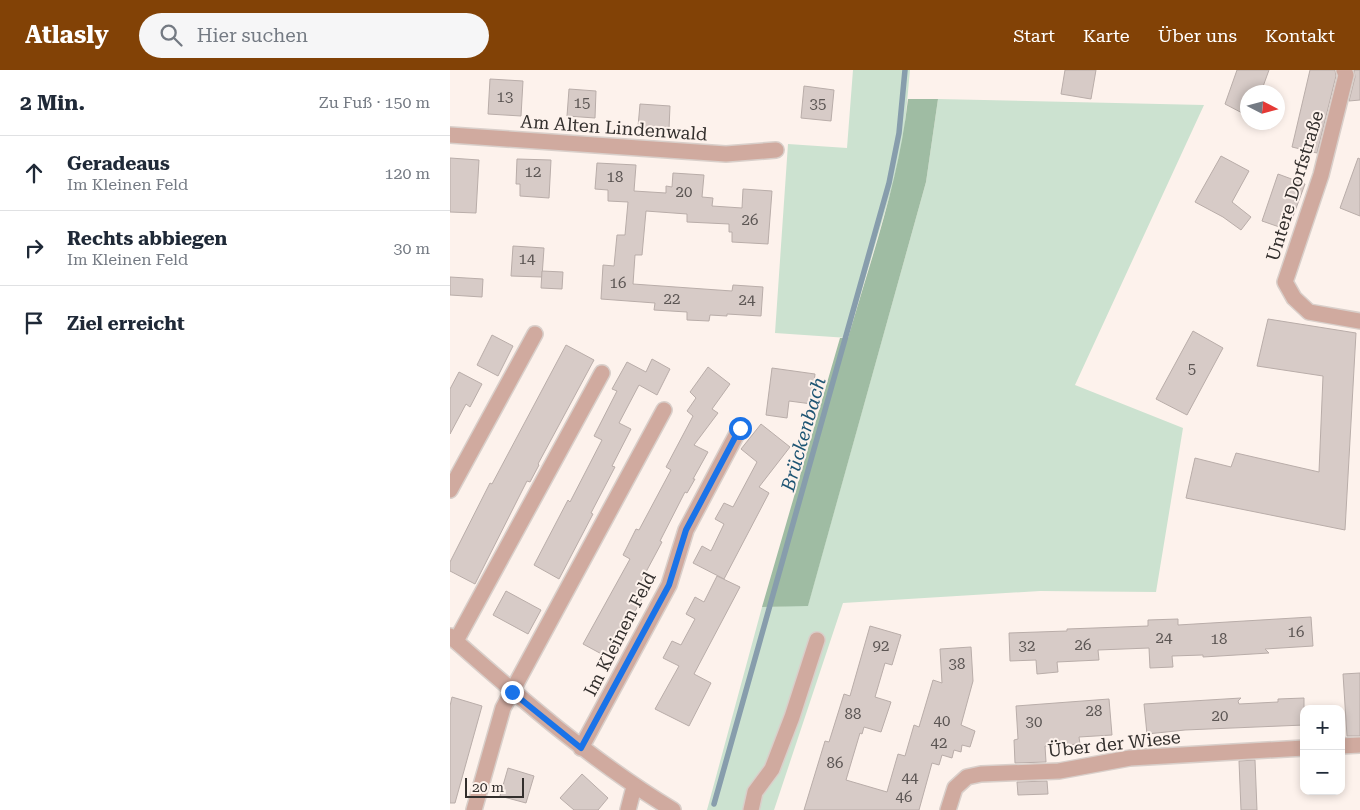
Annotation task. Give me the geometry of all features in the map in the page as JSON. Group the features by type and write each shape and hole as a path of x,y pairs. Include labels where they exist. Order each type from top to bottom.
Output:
{"street":[{"name":"Untere Dorfstraße","path":"1344,70 1346,75 1321,175 1285,282 1294,298 1309,312 1360,321"},
{"name":"Am Alten Lindenwald","path":"450,135 726,154 776,150"},
{"path":"450,490 536,334"},
{"path":"602,373 453,639 512,692 581,748 634,787 673,810"},
{"path":"474,810 503,708 664,410"},
{"name":"Im Kleinen Feld","path":"581,748 669,585 686,530 740,428"},
{"path":"751,810 755,792 772,769 792,718 817,640"},
{"path":"1345,746 1360,746"},
{"name":"Über der Wiese","path":"948,810 955,788 967,777 981,774 1059,771 1130,758 1300,748"},
{"path":"628,810 634,787"}],"green space":[{"path":"853,70 910,70 904,135 893,184 848,338 775,333 788,144 847,148"},
{"path":"908,99 938,99 926,182 808,606 762,607 840,338 848,338 883,220 898,160"},
{"path":"938,99 1204,105 1075,385 1183,428 1156,592 1040,591 843,603 774,810 707,810 762,607 808,605 926,182"}],"building":[{"path":"1065,70 1096,70 1091,99 1061,94"},
{"path":"1237,70 1269,70 1264,85 1240,85 1240,112 1225,104"},
{"path":"1310,70 1335,70 1336,76 1317,153 1292,147"},
{"path":"1354,70 1360,70 1360,100 1349,101 1355,77"},
{"path":"490,79 523,81 521,116 488,114"},
{"path":"804,86 834,90 831,121 801,118"},
{"path":"569,89 596,91 595,118 567,116"},
{"path":"640,104 670,106 669,129 638,127"},
{"path":"1221,156 1249,171 1232,202 1251,217 1241,230 1223,217 1195,202"},
{"path":"450,158 479,160 476,213 450,212"},
{"path":"1358,158 1360,159 1360,216 1340,208"},
{"path":"517,159 551,160 549,198 520,196 520,184 516,184"},
{"path":"597,163 636,165 634,191 666,193 666,186 672,187 673,173 704,175 702,197 713,198 712,206 742,208 743,189 772,191 768,244 732,242 732,232 729,232 729,224 687,222 687,214 646,211 642,255 635,255 633,284 732,291 733,285 763,287 761,316 727,314 727,316 710,315 709,321 687,320 687,312 654,310 655,303 601,299 603,265 614,266 617,235 625,235 628,202 608,201 608,190 595,189"},
{"path":"1278,174 1305,184 1288,230 1262,221"},
{"path":"513,246 544,248 542,277 511,276"},
{"path":"542,271 563,272 562,289 541,288"},
{"path":"450,277 483,279 482,297 450,295"},
{"path":"1268,319 1356,333 1345,530 1186,498 1195,458 1231,467 1236,453 1319,472 1323,376 1257,366"},
{"path":"1193,331 1223,348 1187,415 1156,399"},
{"path":"492,335 513,346 498,376 477,365"},
{"path":"566,345 594,360 530,482 527,481 475,584 450,571 450,562 490,483 492,484"},
{"path":"652,359 670,369 657,395 639,385 619,423 631,429 612,466 615,467 591,513 593,514 559,579 534,565 568,500 570,502 602,440 594,436 617,391 612,389 627,362 646,372"},
{"path":"708,367 730,384 712,409 718,413 694,445 708,452 687,493 685,492 660,541 662,542 639,585 647,590 609,658 583,644 630,559 623,555 636,529 639,530 671,470 666,467 693,416 687,411 696,398 690,392"},
{"path":"772,368 815,374 812,404 789,401 787,418 766,415"},
{"path":"459,372 482,384 470,407 466,404 450,434 450,389"},
{"path":"761,424 790,447 759,487 769,493 724,579 693,563 702,546 711,551 724,524 715,519 724,503 733,507 757,462 741,449"},
{"path":"717,576 740,587 694,674 711,683 689,726 655,709 679,666 663,658 672,641 681,645 695,619 686,614 695,597 704,602"},
{"path":"506,591 541,610 528,634 493,615"},
{"path":"1311,617 1313,646 1265,649 1269,653 1203,657 1203,655 1172,656 1173,667 1150,668 1149,648 1098,650 1099,660 1057,662 1058,672 1037,674 1036,660 1010,661 1009,633 1148,626 1148,620 1178,619 1178,625"},
{"path":"870,626 901,635 892,665 885,663 875,697 891,702 881,732 864,727 862,734 860,733 846,780 887,792 898,754 905,756 914,725 919,727 933,680 942,683 940,649 971,647 973,681 961,725 975,731 970,747 962,745 961,752 954,750 952,758 942,755 939,765 932,763 919,810 804,810 825,741 829,742 844,694 850,696"},
{"path":"1360,673 1360,736 1347,736 1343,674"},
{"path":"452,697 482,706 455,803 450,803 450,706"},
{"path":"1241,698 1238,701 1239,704 1278,702 1278,699 1304,698 1304,705 1300,705 1300,725 1185,730 1147,734 1144,704"},
{"path":"1109,699 1112,735 1079,737 1080,744 1045,746 1046,762 1015,763 1014,740 1018,739 1016,706"},
{"path":"1255,760 1257,810 1241,810 1239,761"},
{"path":"508,768 534,776 526,803 500,796"},
{"path":"582,774 608,798 598,810 574,810 560,798"},
{"path":"1047,781 1048,794 1018,795 1017,782"}],"waterway":[{"name":"Brückenbach","path":"714,804 889,183 899,133 905,70"}],"route":[{"path":"512,692 581,748 669,585 686,530 740,428"}]}
